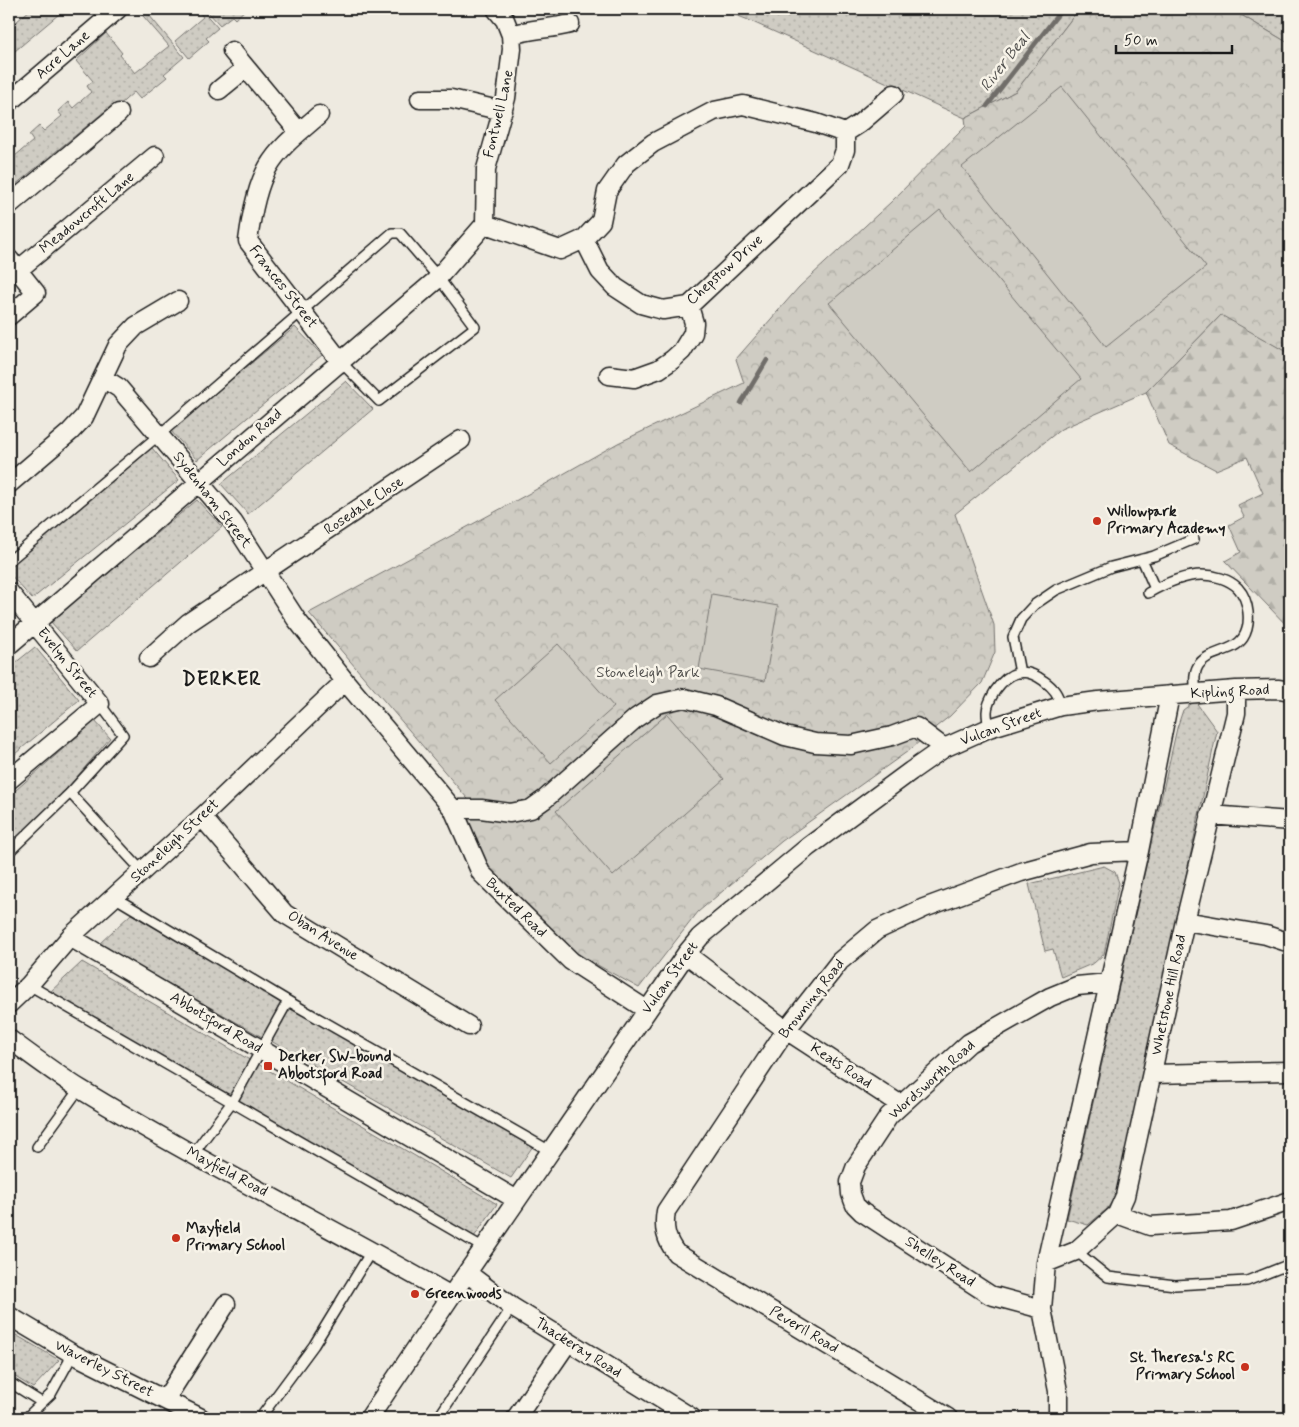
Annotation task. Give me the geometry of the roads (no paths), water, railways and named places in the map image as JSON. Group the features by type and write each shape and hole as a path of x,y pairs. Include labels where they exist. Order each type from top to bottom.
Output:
{"street":[{"name":"Acre Lane","path":"9,102 118,9"},
{"name":"Fontwell Lane","path":"485,224 486,169 506,98 512,49 511,35 505,20 496,9"},
{"path":"511,35 524,31 554,28 570,24"},
{"path":"232,52 299,132"},
{"path":"219,90 246,68"},
{"path":"485,224 560,250 584,239 601,221 607,192 626,164 653,143 714,111 743,105 816,123 845,134 894,94"},
{"path":"420,99 451,99 502,111"},
{"path":"9,206 119,113"},
{"name":"Frances Street","path":"319,115 282,149 267,168 252,209 248,241 340,361"},
{"name":"Chepstow Drive","path":"584,239 600,271 615,287 641,304 663,310 688,306 840,164 844,150 845,134"},
{"name":"Meadowcroft Lane","path":"14,265 155,156"},
{"name":"London Road","path":"9,645 438,277 485,224"},
{"path":"9,316 36,293 14,265"},
{"path":"9,484 70,432 84,417 118,345 136,326 178,301"},
{"path":"609,374 634,378 659,369 672,360 687,344 693,333 694,323 688,306"},
{"name":"Sydenham Street","path":"103,378 119,388 233,522 296,619 345,681"},
{"name":"Rosedale Close","path":"149,658 188,623 462,440"},
{"name":"Evelyn Street","path":"9,592 100,704 9,780"},
{"name":"Buxted Road","path":"345,681 453,809 481,873 571,961 646,1010"},
{"name":"Stoneleigh Street","path":"9,1004 29,985 70,937 202,817 345,681"},
{"name":"Kipling Road","path":"1170,695 1236,690 1279,689 1290,691"},
{"name":"Whetstone Hill Road","path":"1046,1263 1076,1251 1116,1214 1124,1196 1185,921 1236,713 1236,690"},
{"path":"1058,1418 1058,1391 1042,1309 1046,1263 1139,851 1170,695"},
{"name":"Vulcan Street","path":"369,1418 646,1010 700,937 808,847 944,748 989,728 1061,706 1170,695"},
{"path":"453,809 481,809 510,813 531,809 545,799 636,718 657,704 684,698 716,706 786,736 816,743 851,745 892,736 916,726 944,748"},
{"path":"1210,815 1290,821"},
{"name":"Oban Avenue","path":"202,817 285,914 469,1026"},
{"name":"Browning Road","path":"666,1235 664,1222 666,1211 786,1030 840,961 877,930 924,908 1022,872 1091,853 1139,851"},
{"path":"1185,921 1266,935 1290,942"},
{"name":"Abbotsford Road","path":"70,937 517,1200"},
{"name":"Keats Road","path":"686,954 786,1030 901,1105"},
{"name":"Wordsworth Road","path":"851,1194 850,1182 856,1166 889,1116 969,1043 1050,997 1077,986 1108,983"},
{"name":"Mayfield Road","path":"9,1040 79,1089 193,1154 372,1250 451,1296"},
{"path":"1152,1074 1290,1072"},
{"name":"Shelley Road","path":"851,1194 855,1204 862,1212 990,1295 1042,1309"},
{"path":"1116,1214 1150,1226 1231,1221 1290,1201"},
{"name":"Peveril Road","path":"666,1235 676,1252 948,1418"},
{"name":"Thackeray Road","path":"467,1273 512,1307 692,1418"},
{"path":"166,1400 226,1304"},
{"name":"Waverley Street","path":"9,1316 73,1354 201,1418"},
{"path":"516,1418 568,1342"}],"lane":[{"path":"9,561 395,232 400,233 438,277 475,327 379,401 340,361"},
{"path":"1020,672 1013,637 1021,619 1034,605 1056,590 1112,567 1154,556 1194,539"},
{"path":"1142,559 1152,591 1178,579 1202,575 1224,578 1238,588 1246,604 1249,626 1242,640 1198,665 1195,674 1196,693"},
{"path":"989,728 986,711 993,695 1003,680 1020,672 1034,673 1053,688 1059,696 1061,706"},
{"path":"9,852 70,793 123,735 100,704"},
{"path":"70,793 142,871"},
{"path":"114,897 288,1001 550,1151"},
{"path":"29,985 484,1248"},
{"path":"193,1154 232,1102 288,1001"},
{"path":"37,1147 79,1089"},
{"path":"260,1418 314,1345 372,1250"},
{"path":"1076,1251 1108,1277 1175,1285 1246,1281 1290,1264"},
{"path":"438,1418 512,1307"},
{"path":"26,1418 51,1394 73,1354"},
{"path":"9,1382 41,1402"}],"waterway":[{"name":"River Beal","path":"987,106 1062,9"},
{"name":"River Beal","path":"741,403 767,360"}],"place":[{"name":"Willowpark Primary Academy","path":"1097,521"},
{"name":"Derker, SW-bound Abbotsford Road","path":"268,1066"},
{"name":"Mayfield Primary School","path":"176,1238"},
{"name":"Greenwoods","path":"415,1294"},
{"name":"St. Theresa's RC Primary School","path":"1245,1367"}],"district":[{"name":"DERKER","path":"222,679"}],"park label":[{"name":"Stoneleigh Park","path":"648,673"}]}
